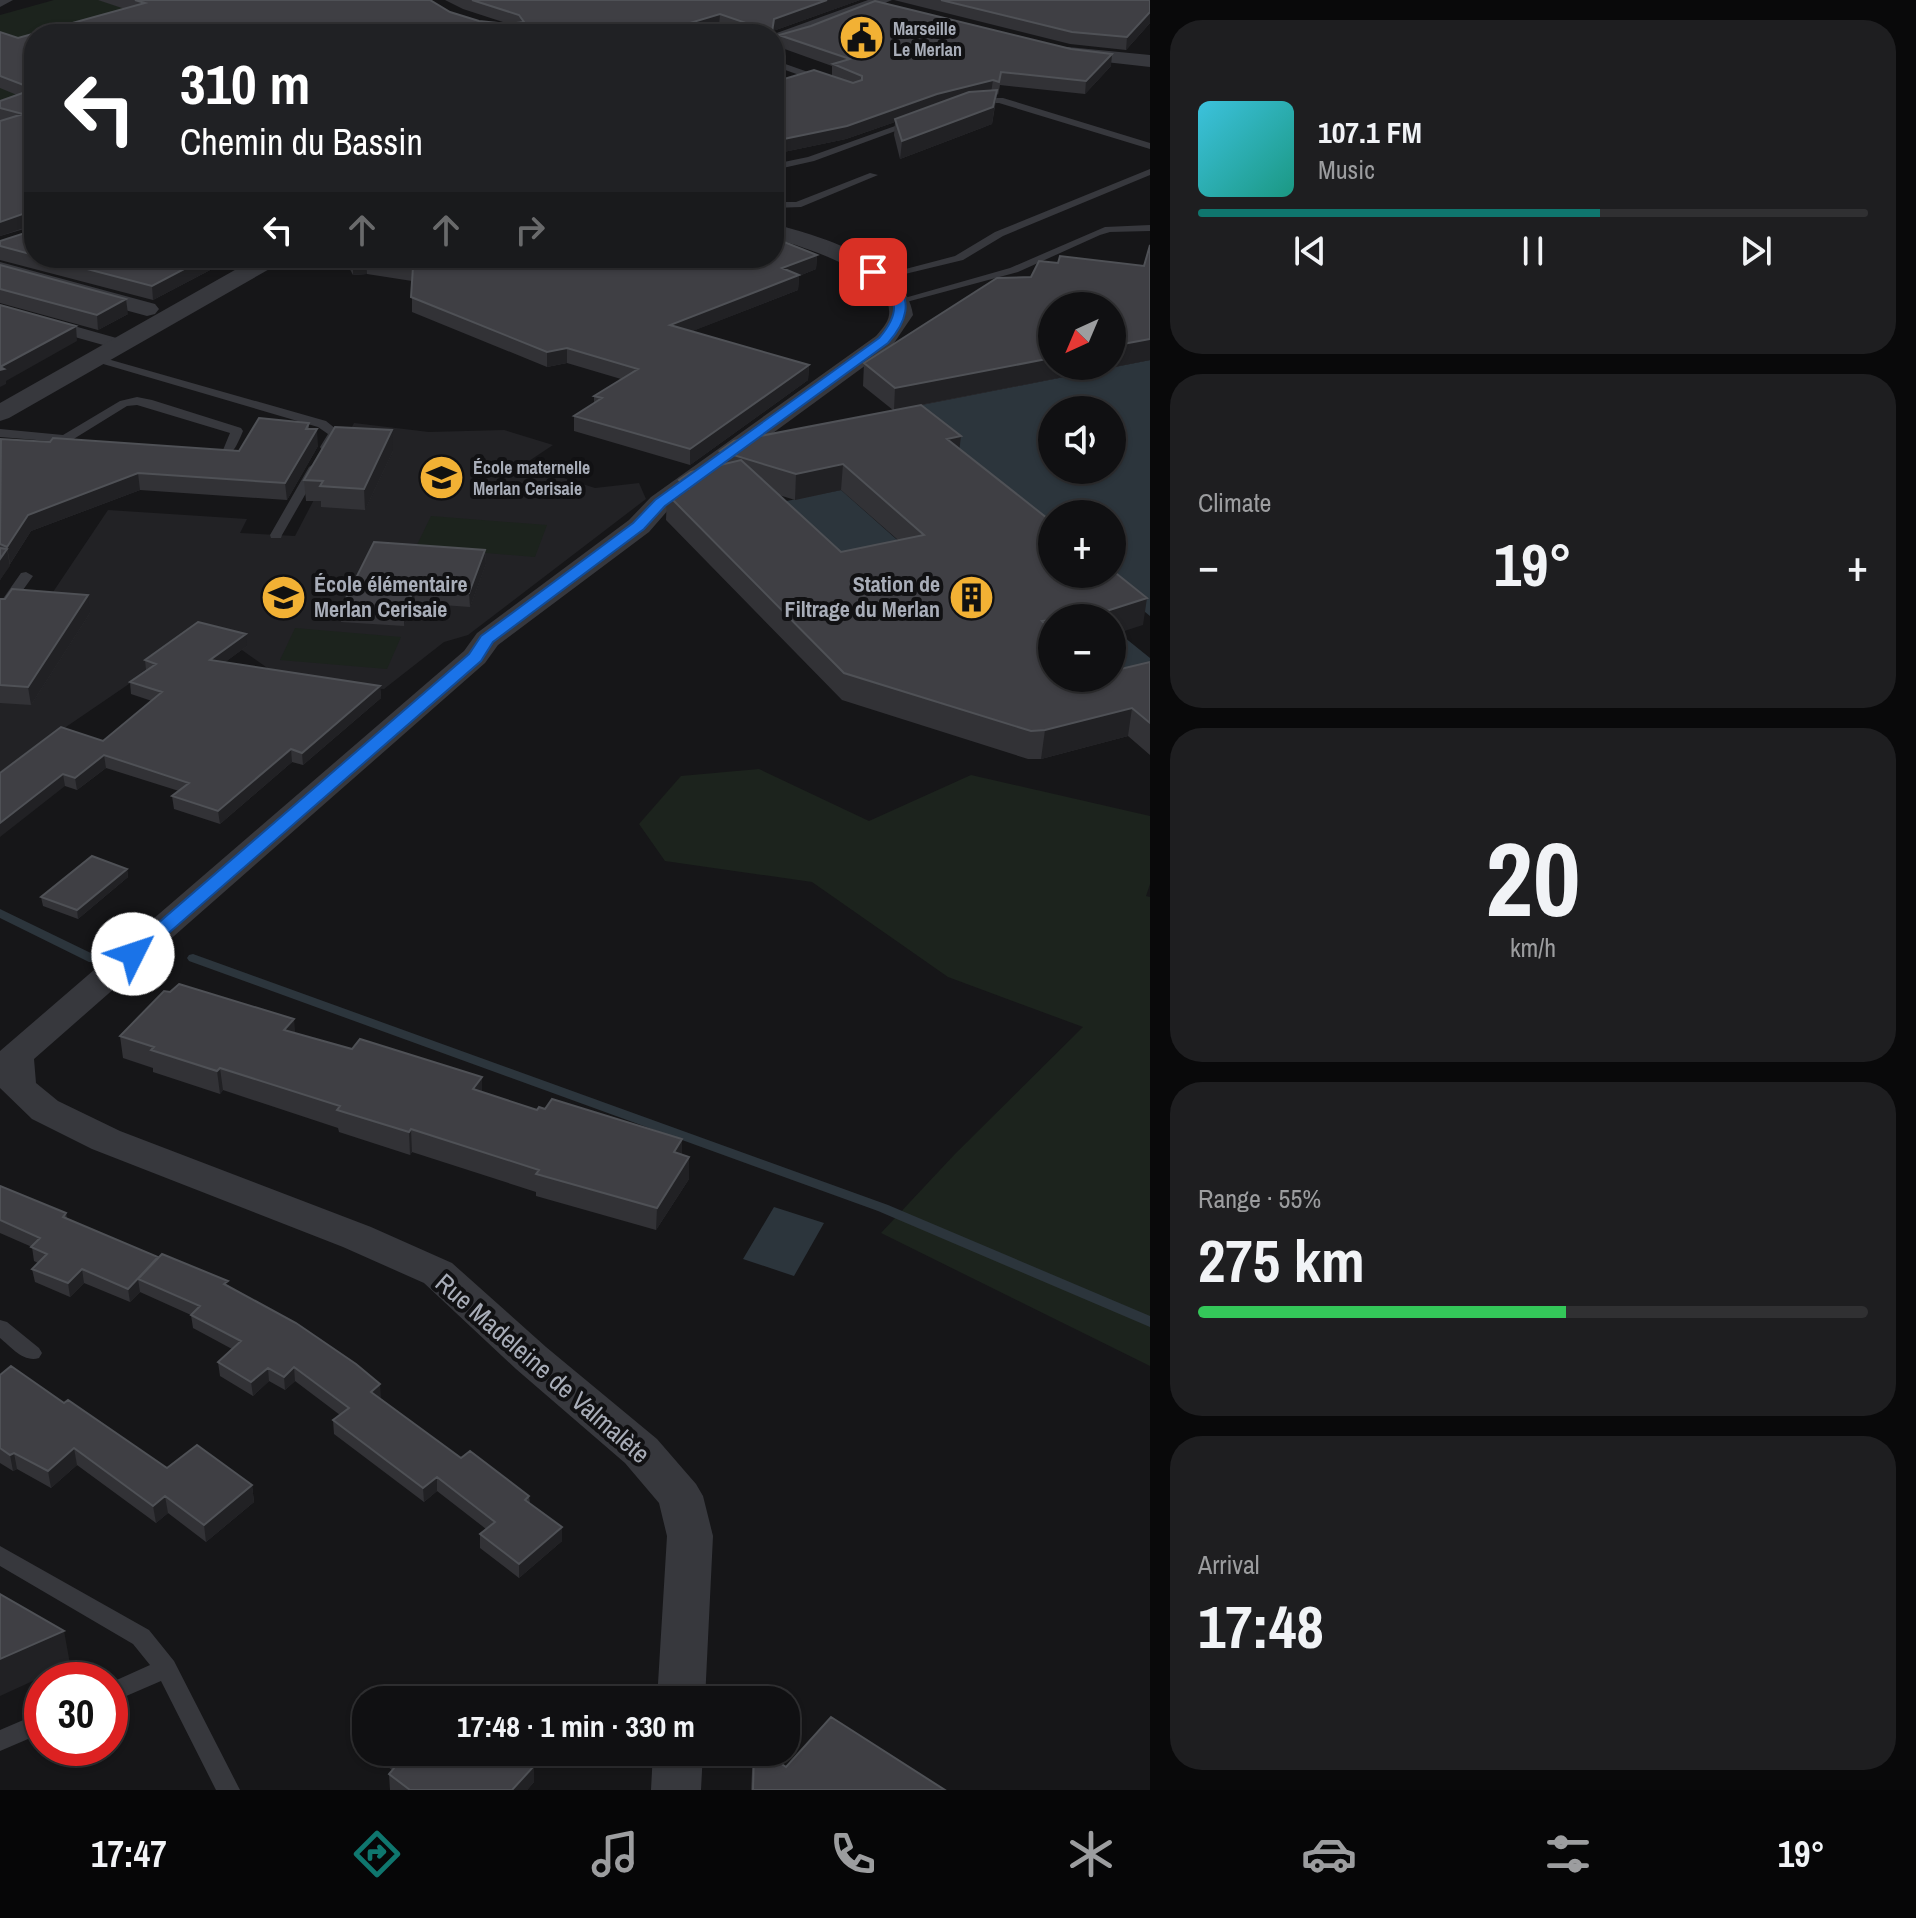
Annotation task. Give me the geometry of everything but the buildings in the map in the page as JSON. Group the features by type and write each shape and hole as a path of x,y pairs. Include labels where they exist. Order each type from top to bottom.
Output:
{"street":[{"path":"784,37 883,5"},
{"path":"1055,50 1150,61"},
{"path":"7,1062 475,657 487,639 639,526 660,503 884,341 901,316 890,289 848,258 784,235"},
{"path":"0,413 255,268"},
{"path":"0,269 147,309"},
{"path":"0,310 121,345"},
{"name":"Rue Madeleine de Valmalète","path":"7,1062 18,1087 45,1110 106,1140 357,1237 438,1273 531,1358 641,1451 680,1496 690,1536 682,1686"},
{"path":"676,1790 677,1766"}],"lane":[{"path":"784,66 828,82"},
{"path":"784,70 789,68"},
{"path":"965,104 1000,100 1150,146"},
{"path":"784,171 924,118"},
{"path":"784,165 811,159"},
{"path":"890,289 959,258 999,234 1150,172"},
{"path":"784,205 797,205 873,175"},
{"path":"890,289 1014,270 1096,233 1109,229 1150,228"},
{"path":"97,359 322,424 335,433 276,535"},
{"path":"0,433 65,439 124,403 148,402 237,431 228,452 218,458 204,459"},
{"path":"65,439 68,444 78,448"},
{"path":"0,612 26,576"},
{"path":"0,1327 32,1353"},
{"path":"0,1555 141,1637 166,1668 228,1790"},
{"path":"128,1685 166,1668"},
{"path":"0,1741 24,1730"}],"shaded area":[{"path":"54,0 307,0 114,24 24,24 24,96 0,103 0,15"},
{"path":"1150,360 1150,616 1115,588 1126,588 1126,500 1038,500 1038,526 896,410 1048,380 1126,380 1126,365"},
{"name":"École élémentaire Merlan Cerisaie","path":"354,423 429,432 504,430 553,445 523,465 595,488 639,483 646,499 468,635 444,642 384,689 290,684 211,628 0,772 0,671 108,510 247,519 240,533 295,536"},
{"path":"841,490 921,561 839,579 762,506"},
{"path":"431,516 547,525 535,557 416,547"},
{"path":"295,628 401,637 387,669 280,660"},
{"path":"1126,639 1150,658 1150,688 1126,682"},
{"path":"759,769 869,821 971,775 1150,816 1150,884 1146,896 1150,897 1150,1366 881,1233 955,1154 1083,1027 948,977 812,882 665,861 639,824 681,776"},
{"path":"774,1207 824,1223 794,1276 743,1259"}],"waterway":[{"path":"0,913 93,959"},
{"path":"193,958 883,1208 1150,1322"}],"place":[{"name":"Marseille Le Merlan","path":"862,38"},
{"name":"École maternelle Merlan Cerisaie","path":"442,477"},
{"name":"École élémentaire Merlan Cerisaie","path":"283,597"},
{"name":"Station de Filtrage du Merlan","path":"971,597"}],"route":[{"path":"133,954 475,657 487,639 639,526 660,503 884,341 897,325 901,305 892,287 873,272"}]}
